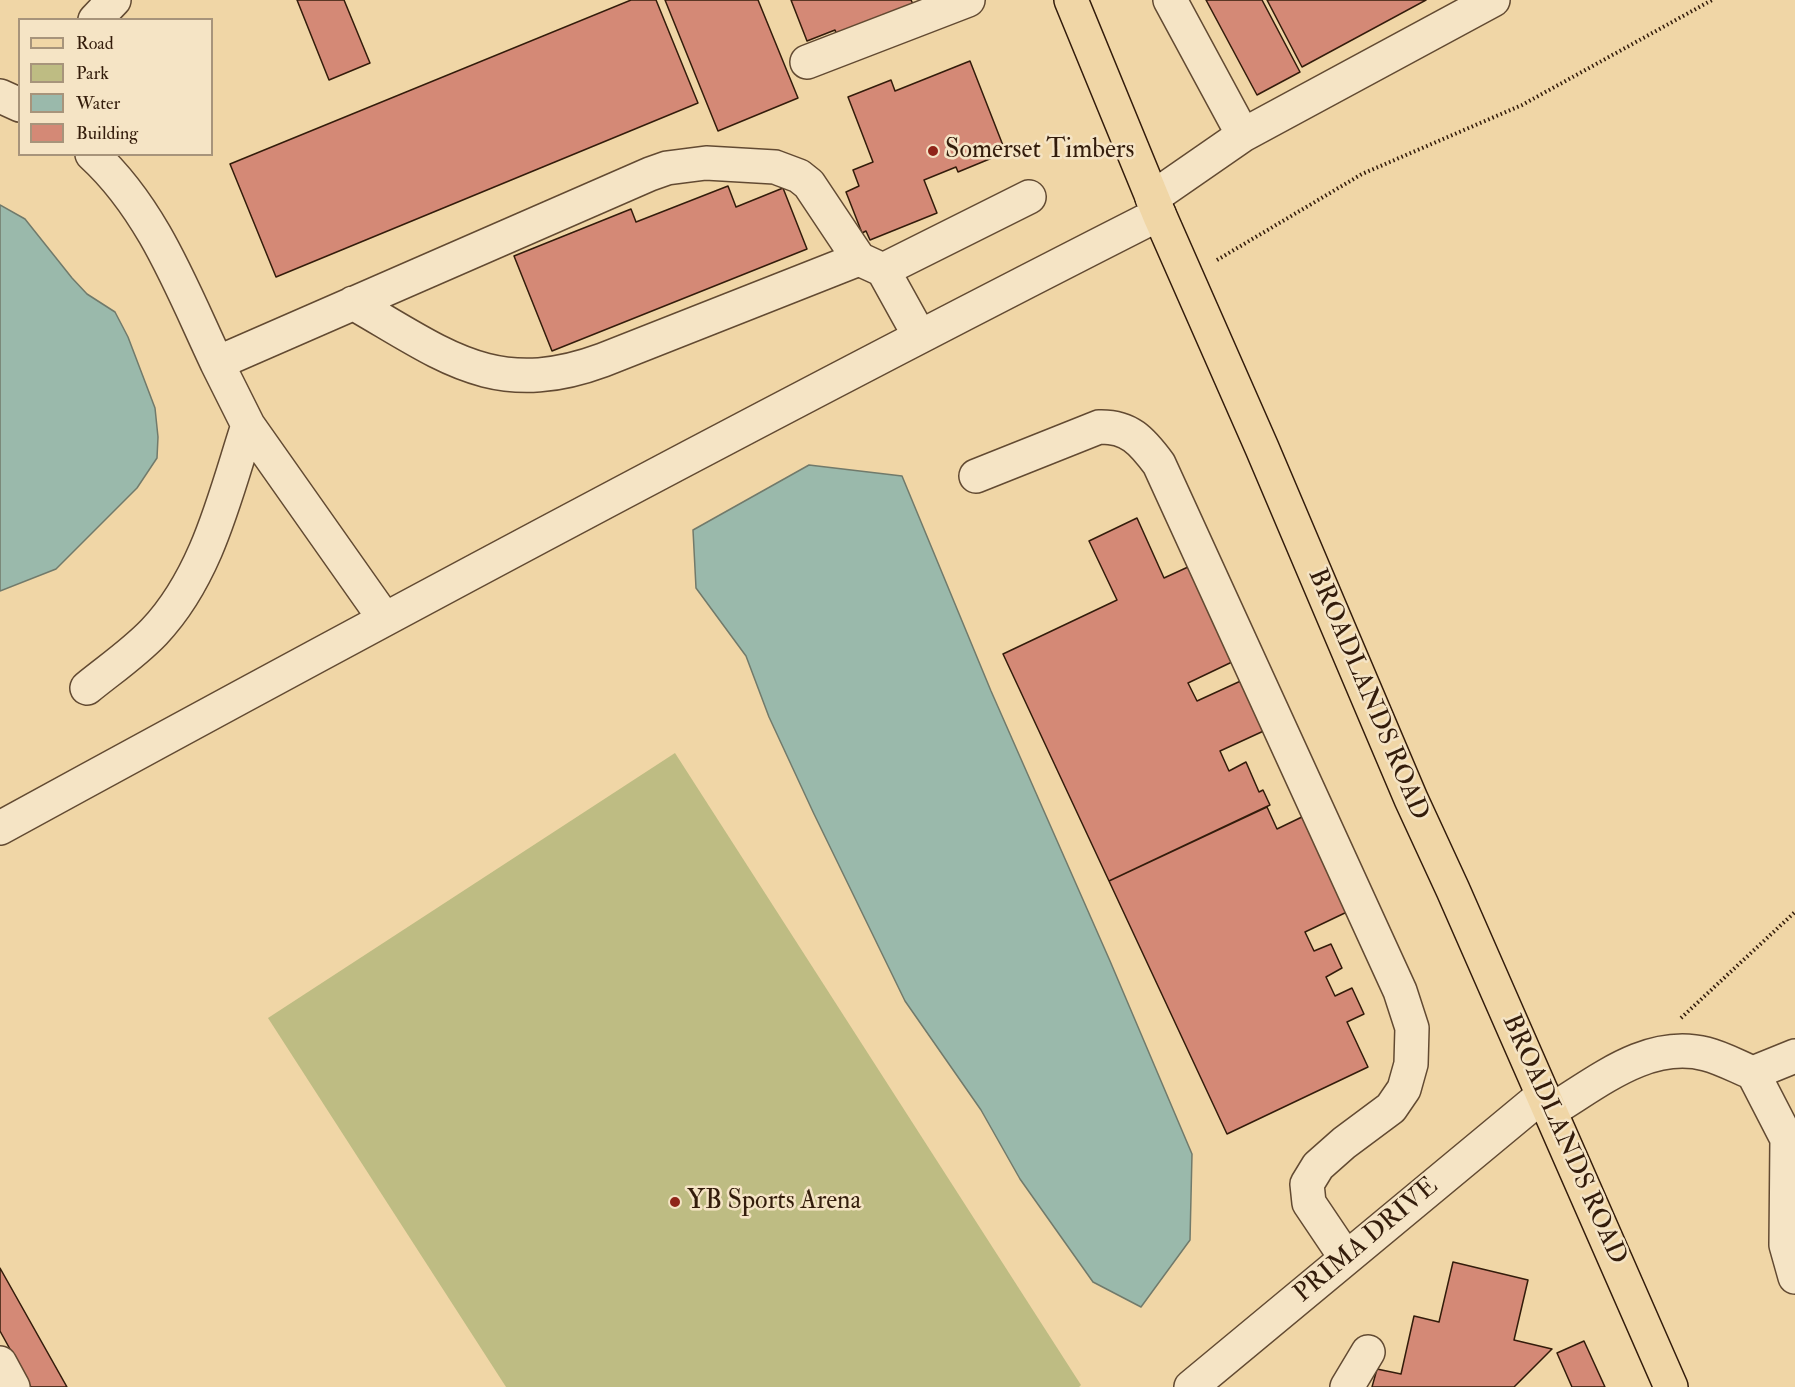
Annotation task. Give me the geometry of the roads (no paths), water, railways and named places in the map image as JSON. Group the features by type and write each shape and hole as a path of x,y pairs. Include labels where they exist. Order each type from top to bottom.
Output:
{"main road":[{"name":"BROADLANDS ROAD","path":"1071,0 1156,206 1411,799 1454,890 1671,1387"}],"street":[{"path":"97,18 114,0"},
{"path":"807,62 968,0"},
{"path":"1170,0 1243,135"},
{"path":"0,828 384,618 919,336 1156,206 1243,135 1493,0"},
{"path":"0,96 18,104"},
{"path":"94,156 119,182 141,210 159,240 248,425 384,618"},
{"path":"217,363 650,174 685,164 706,163 775,167 799,176 809,184 871,264 919,336"},
{"path":"353,303 451,359 472,367 516,376 546,376 576,370 871,264 1029,197"},
{"path":"87,688 153,633 182,598 217,521 248,425"},
{"path":"976,476 1099,427 1112,426 1124,430 1148,449 1159,464 1400,991 1412,1028 1404,1089 1391,1108 1344,1143 1318,1166 1307,1184 1309,1203 1346,1258"},
{"name":"PRIMA DRIVE","path":"1191,1387 1346,1258 1547,1103 1636,1059 1674,1050 1706,1054 1753,1073"},
{"path":"1795,1056 1753,1073 1787,1139 1786,1245 1795,1277"},
{"path":"1347,1387 1368,1352"}],"water":[{"path":"0,205 25,219 87,294 115,312 128,337 155,408 158,437 157,458 137,488 56,569 0,591"},
{"path":"809,465 902,476 991,691 1192,1154 1190,1240 1141,1307 1093,1282 1020,1179 981,1110 905,1001 769,717 746,656 696,588 693,530"}],"place":[{"name":"Somerset Timbers","path":"933,151"},
{"name":"YB Sports Arena","path":"675,1202"}]}
